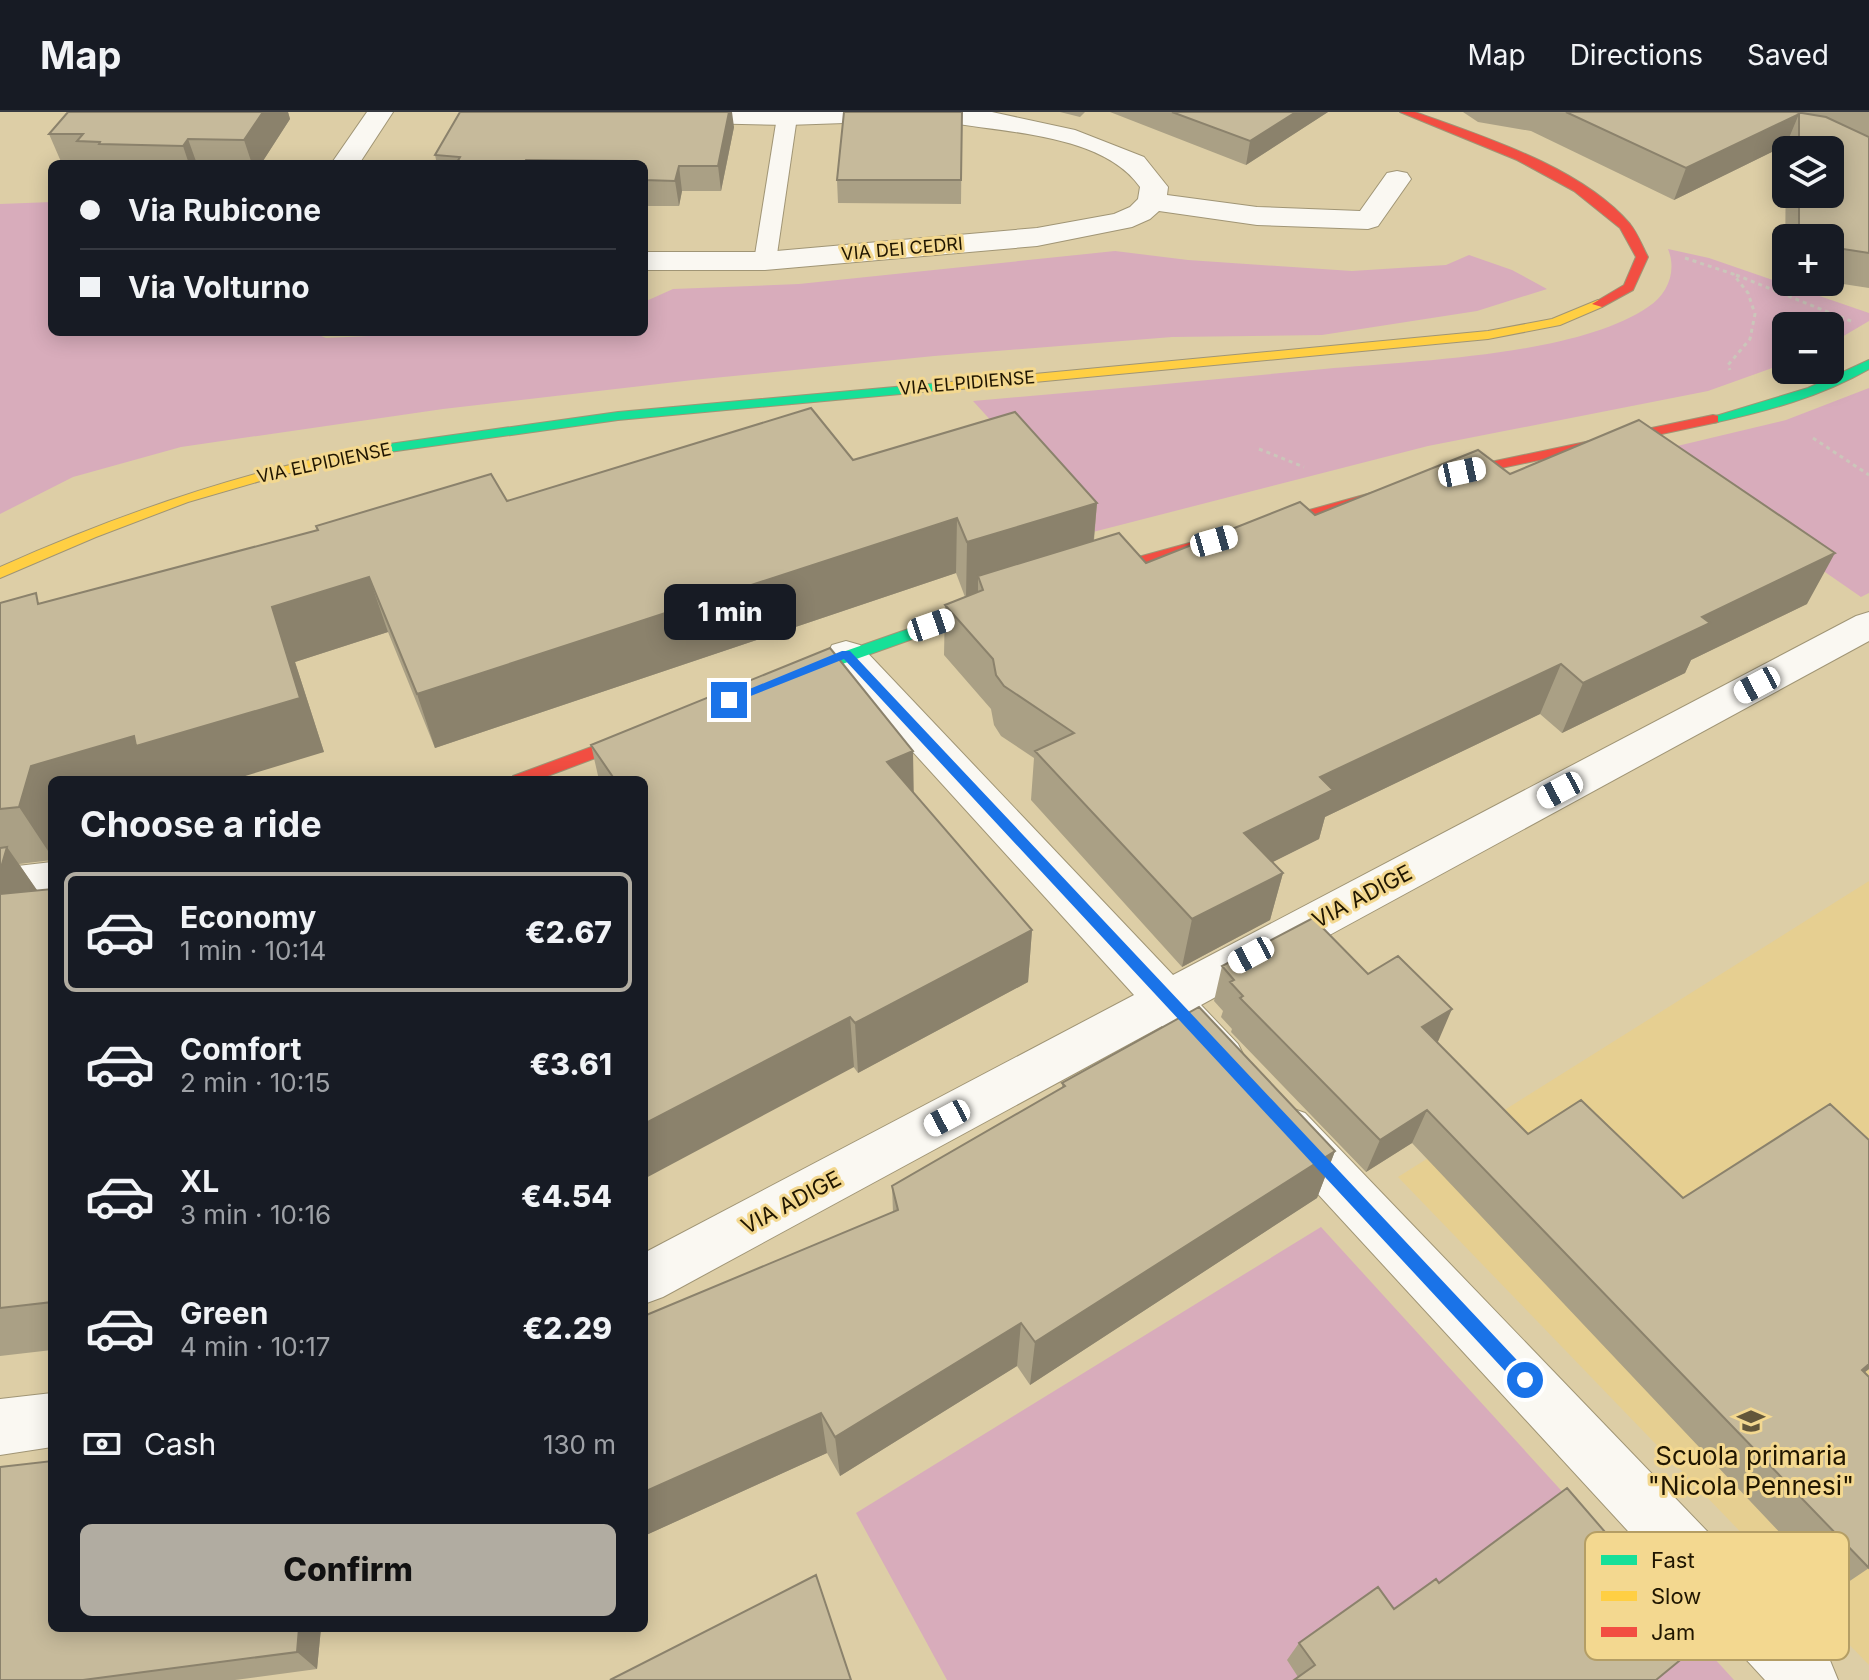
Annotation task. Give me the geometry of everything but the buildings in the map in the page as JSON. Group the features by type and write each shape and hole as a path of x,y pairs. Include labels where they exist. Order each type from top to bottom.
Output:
{"main road":[{"name":"VIA ELPIDIENSE","path":"0,573 98,527 150,508 310,462 492,432 618,416 1397,345 1485,334 1577,315 1628,286 1639,271 1642,259 1639,248 1617,218 1600,203 1539,166 1405,112"},
{"path":"1073,579 1462,472 1746,412 1802,395 1851,375 1869,364"},
{"path":"773,683 846,654 1016,597"},
{"path":"530,776 670,723"}],"street":[{"path":"348,160 380,112"},
{"path":"564,112 787,117 925,112"},
{"path":"934,112 969,115 1102,146 1137,165 1154,187 1152,201 1257,216 1368,220 1397,179"},
{"name":"VIA DEI CEDRI","path":"648,261 765,261 1037,237 1122,221 1140,213 1152,201"},
{"name":"VIA ADIGE","path":"648,1278 1869,625"},
{"path":"846,654 1668,1532"},
{"path":"0,885 48,879"},
{"path":"0,1427 48,1421"},
{"path":"1788,1660 1807,1680"}],"lane":[{"path":"765,261 787,117"}],"path":[{"path":"1680,257 1733,274 1861,326"},
{"path":"1731,374 1728,365 1750,339 1755,314 1748,293 1733,274"},
{"path":"1810,436 1869,475"},
{"path":"1259,449 1308,469"}],"shaded area":[{"path":"48,202 48,336 648,336 648,300 673,289 799,284 1115,251 1188,260 1352,271 1446,265 1469,255 1512,270 1547,289 1477,311 1322,335 1172,337 934,356 443,409 181,447 73,477 0,514 0,204"},
{"path":"1668,249 1709,258 1772,280 1772,296 1820,296 1869,313 1869,321 1844,336 1844,312 1772,312 1772,368 1708,391 1428,446 1093,532 973,401 1446,359 1537,346 1617,323 1648,307 1661,296 1669,281 1671,257"},
{"path":"1869,388 1869,593 1861,597 1652,452 1786,420"},
{"name":"Scuola primaria \"Nicola Pennesi\"","path":"1869,881 1869,1665 1849,1644 1849,1532 1741,1532 1398,1177"},
{"path":"1321,1227 1599,1532 1585,1532 1585,1660 1716,1660 1734,1680 1584,1680 1288,1660 1301,1680 947,1680 856,1513"}],"traffic: fast":[{"path":"1713,419 1793,398 1869,364"},
{"path":"375,450 618,416 950,386"},
{"path":"783,679 1000,602"}],"traffic: slow":[{"path":"950,386 1488,335 1555,322 1598,304"},
{"path":"0,573 91,533 183,499 278,471 375,450"}],"traffic: jam":[{"path":"1405,112 1491,144 1551,172 1579,188 1624,225 1642,257 1629,287 1598,304"},
{"path":"1085,576 1462,472 1713,419"},
{"path":"530,776 648,732"}],"place":[{"name":"Scuola primaria \"Nicola Pennesi\"","path":"1751,1421"}],"route":[{"path":"729,700 846,654 1525,1380"}]}
